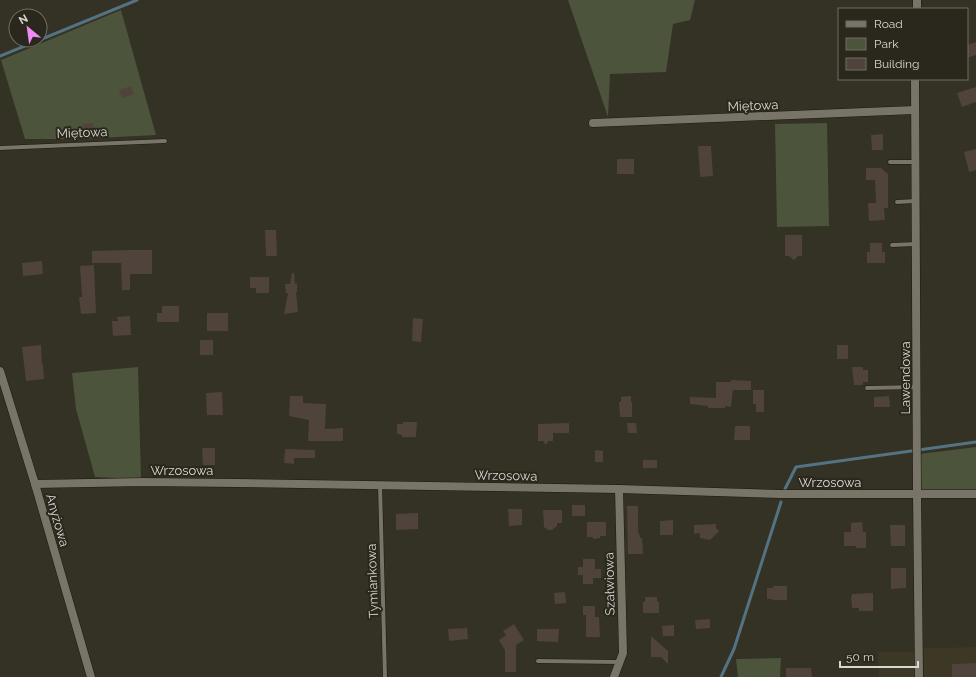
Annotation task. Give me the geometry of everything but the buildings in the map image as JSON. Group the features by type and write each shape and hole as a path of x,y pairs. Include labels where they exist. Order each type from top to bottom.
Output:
{"street":[{"name":"Lawendowa","path":"915,80 919,677"},
{"name":"Miętowa","path":"593,124 914,110"},
{"name":"Anyżowa","path":"0,371 35,484 91,677"},
{"name":"Wrzosowa","path":"35,484 152,482 619,489 781,494 976,494"},
{"name":"Szałwiowa","path":"614,677 623,654 619,489"}],"lane":[{"name":"Miętowa","path":"0,148 165,141"},
{"path":"890,162 915,162"},
{"path":"897,202 915,202"},
{"path":"892,245 916,244"},
{"path":"867,388 917,387"},
{"name":"Tymiankowa","path":"380,485 385,677"},
{"path":"538,661 620,662"}],"shaded area":[{"path":"976,647 976,677 924,677 923,648"},
{"path":"878,652 915,652 916,677 879,677"}],"green space":[{"path":"568,0 695,0 690,20 673,24 666,72 610,74 608,117"},
{"path":"121,10 156,135 78,139 25,139 1,60 30,48 48,48 48,40"},
{"path":"827,123 829,226 777,227 775,124"},
{"path":"138,367 141,479 95,477 76,409 72,373"},
{"path":"976,447 976,491 920,492 920,454"},
{"path":"781,658 780,677 738,677 736,659"}],"waterway":[{"path":"0,56 137,0"},
{"path":"785,489 796,467 976,442"},
{"path":"721,677 734,649 781,502"}]}
